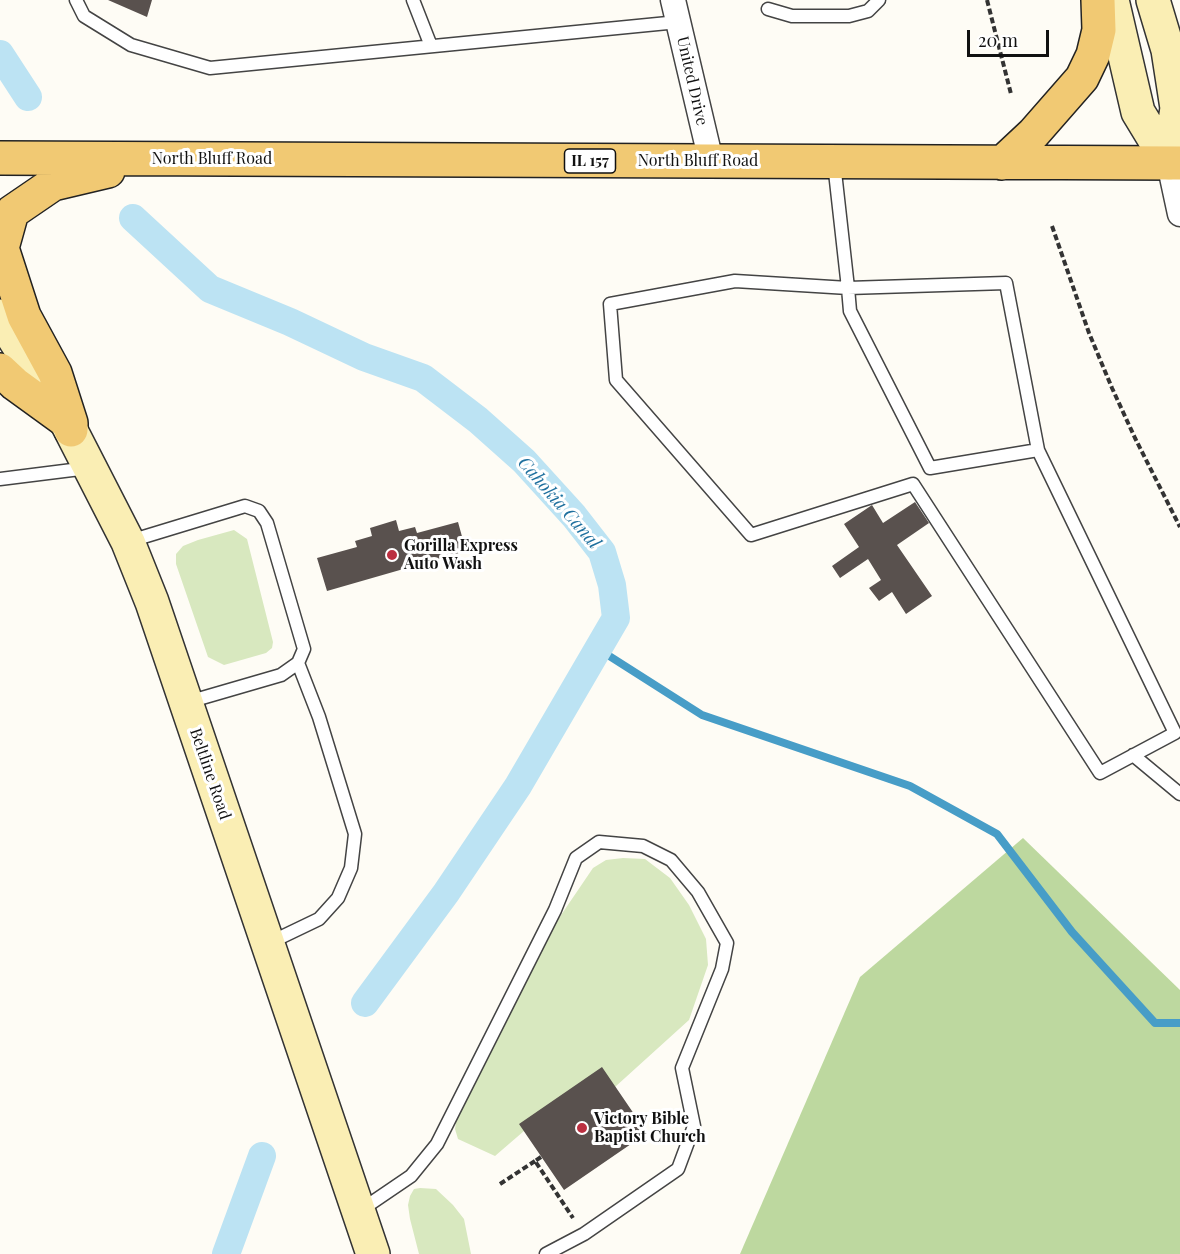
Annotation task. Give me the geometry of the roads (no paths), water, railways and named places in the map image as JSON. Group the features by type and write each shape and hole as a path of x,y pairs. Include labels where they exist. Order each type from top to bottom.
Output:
{"main road":[{"path":"1002,163 1033,134 1082,78 1093,56 1099,30 1098,0"},
{"path":"1112,0 1138,112 1174,163"},
{"path":"1153,0 1168,50 1178,108 1174,163"},
{"name":"North Bluff Road","path":"0,158 1174,163"},
{"path":"0,370 68,426 71,423 55,373 24,316 2,248 12,212 53,184 173,159"},
{"name":"Beltline Road","path":"0,316 68,426 128,542 186,703 373,1254"}],"street":[{"name":"United Drive","path":"675,11 711,161"},
{"path":"1174,163 1180,214"}],"lane":[{"path":"76,0 84,16 131,45 210,68 431,46 675,11"},
{"path":"413,0 431,46"},
{"path":"768,9 792,16 849,16 868,11 879,0"},
{"path":"834,162 850,311 930,468"},
{"path":"913,484 1100,773 1175,733 1038,450 1006,283 848,288 735,281 610,304 616,380 751,535 913,484 930,468 1038,450"},
{"path":"0,479 90,468"},
{"path":"128,542 245,506 259,511 267,523 304,649 298,663 281,675 186,703"},
{"path":"267,944 319,919 338,898 351,868 355,834 319,717 298,663"},
{"path":"1133,755 1180,794"},
{"path":"358,1211 411,1176 436,1144 555,910 576,858 598,843 643,846 671,860 698,891 727,943 722,969 682,1068 694,1126 678,1168 584,1234 546,1254"}],"waterway":[{"name":"Cahokia Canal","path":"0,54 28,97"},
{"name":"Cahokia Canal","path":"133,218 210,289 290,322 364,357 423,378 478,420 524,461 574,516 602,552 612,585 616,618 518,786 446,893 365,1003"},
{"path":"603,652 702,715 910,786 997,834 1072,932 1155,1023 1180,1023"},
{"name":"Cahokia Canal","path":"226,1254 262,1156"}],"place":[{"name":"Gorilla Express Auto Wash","path":"392,555"},
{"name":"Victory Bible Baptist Church","path":"582,1128"}]}
